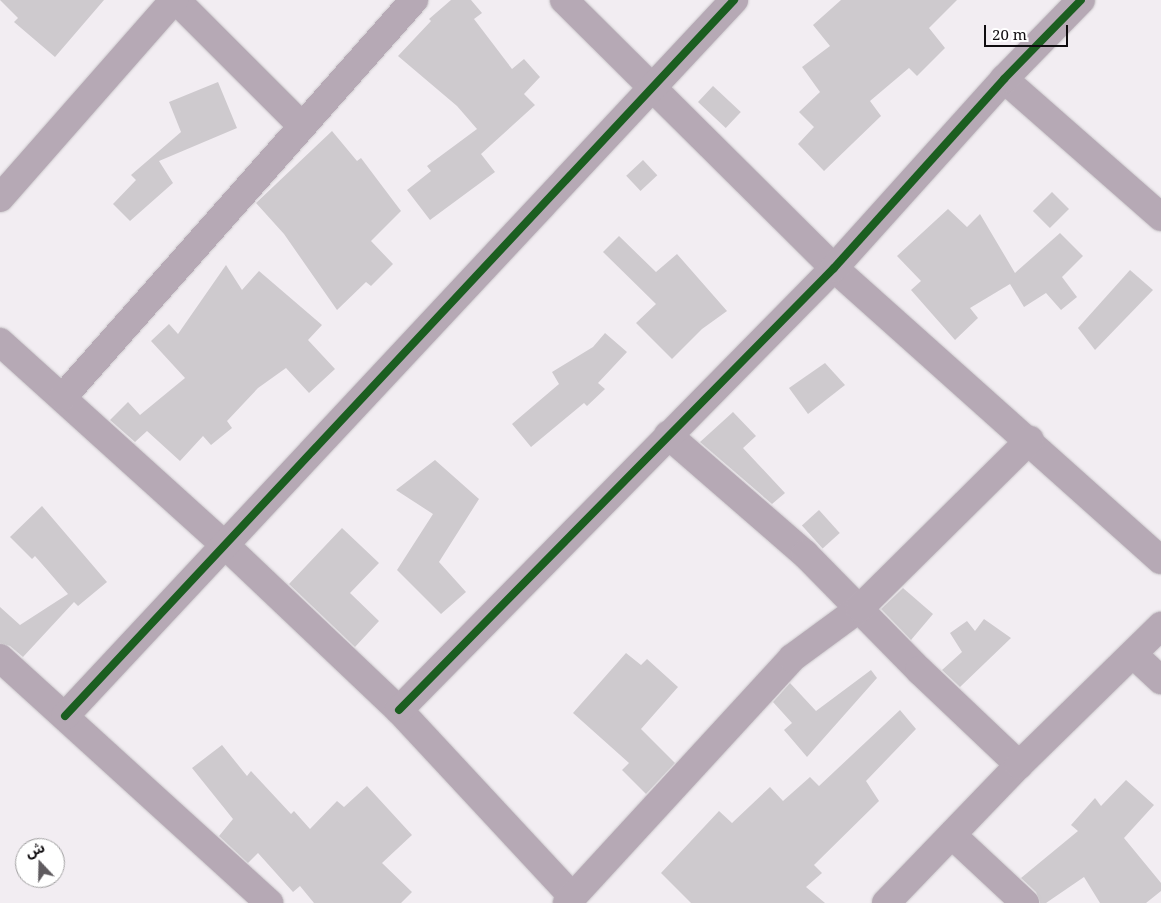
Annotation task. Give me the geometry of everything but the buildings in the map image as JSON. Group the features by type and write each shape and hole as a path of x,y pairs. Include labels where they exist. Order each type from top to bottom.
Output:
{"street":[{"path":"0,198 175,0 301,125"},
{"path":"63,396 301,125 414,0"},
{"path":"564,0 834,268 1030,440 1161,560"},
{"path":"65,716 734,0"},
{"path":"400,710 834,268 1004,79 1080,0"},
{"path":"1004,79 1161,217"},
{"path":"0,342 63,396 225,545 400,710 569,899 792,658 860,608 1030,440"},
{"path":"668,435 805,554 860,608 918,670 1019,765"},
{"path":"886,903 1019,765 1134,655 1161,626"},
{"path":"1134,655 1161,680"},
{"path":"0,658 269,903"},
{"path":"952,835 1025,903"}],"cycle path":[{"path":"65,716 734,0"},
{"path":"399,710 834,268 1004,79 1081,0"}]}
